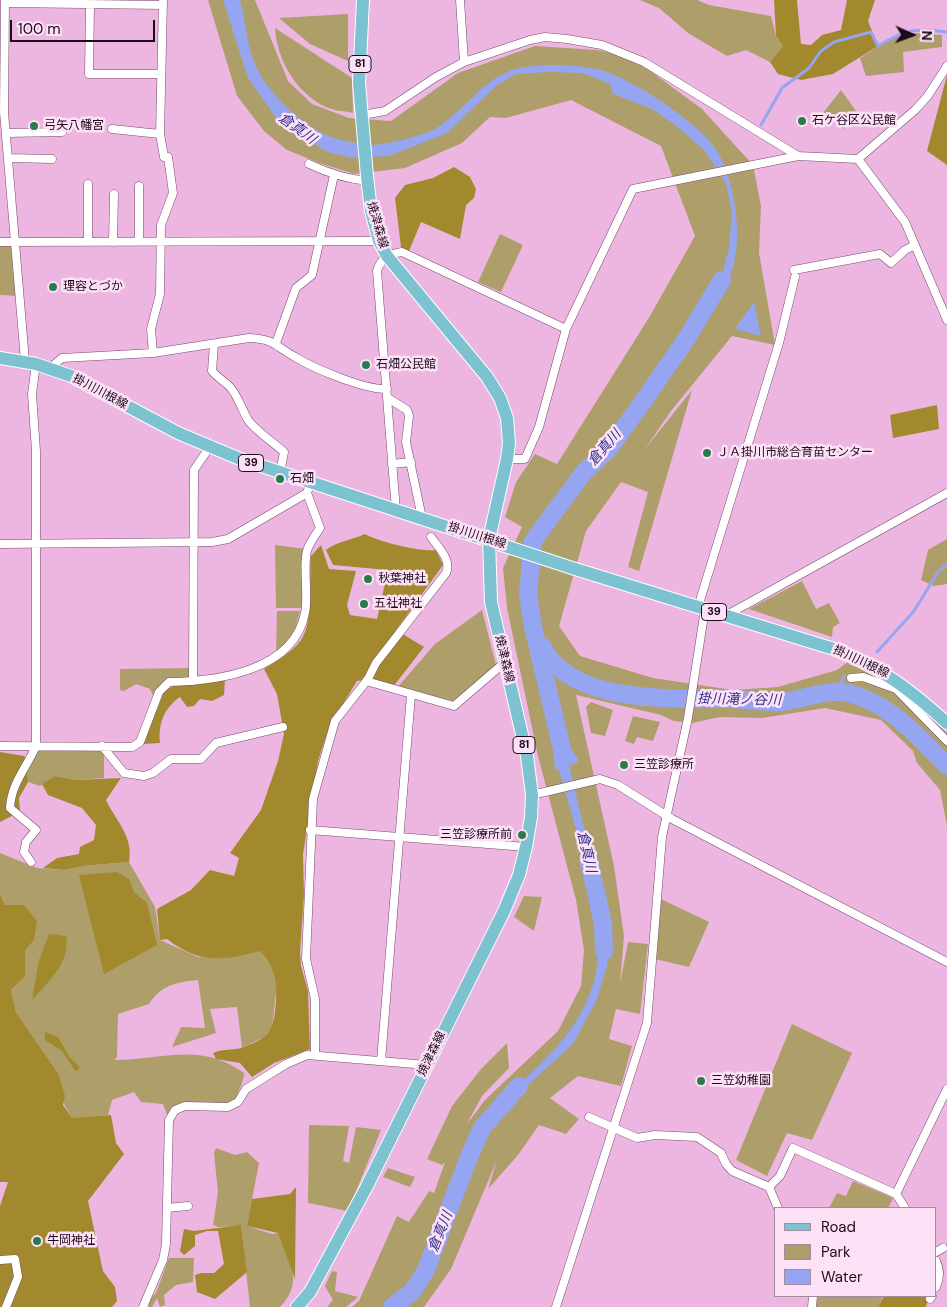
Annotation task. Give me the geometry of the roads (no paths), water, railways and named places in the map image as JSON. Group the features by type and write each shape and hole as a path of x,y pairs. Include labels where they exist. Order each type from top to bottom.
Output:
{"main road":[{"name":"焼津森線","path":"297,1307 310,1292 366,1188 504,910 520,875 532,817 532,795 527,756 491,602 488,539 507,459 507,418 500,398 492,384 387,256 379,241 371,211 359,82 362,0"},
{"name":"掛川川根線","path":"0,358 30,363 71,376 209,448 280,472 308,488 396,510 569,567 834,649 864,661 893,677 947,723"}],"street":[{"path":"460,0 464,62"},
{"path":"31,862 24,852 26,842 36,830 10,808 10,796 36,746 37,544 36,451 30,363 6,133 2,112 2,44 6,2 90,5 163,2 160,134 164,157 168,157 173,193 161,225 160,294 151,329 153,353"},
{"path":"90,5 89,74 162,74"},
{"path":"362,121 385,111 436,77 464,62 516,44 545,37 602,45 644,62 798,156"},
{"path":"507,459 525,460 539,427 566,329 633,190 798,156 858,159 915,110 927,97 947,66"},
{"path":"112,129 160,134"},
{"path":"6,133 62,132"},
{"path":"0,164 9,161 52,159"},
{"path":"858,159 905,222 947,320"},
{"path":"309,164 352,180 367,178"},
{"path":"276,343 296,288 312,275 334,174"},
{"path":"88,184 88,242"},
{"path":"139,186 139,241"},
{"path":"113,242 114,194"},
{"path":"0,242 379,241"},
{"path":"556,1307 646,1023 666,816 688,718 701,608 776,352 794,274 880,254 891,263 905,250 915,245"},
{"path":"396,510 377,271 379,264 387,256 402,252 566,329"},
{"path":"50,369 62,358 153,353 249,338 263,338 276,343 294,357 332,376 379,390 387,390"},
{"path":"214,344 212,371 218,379 231,387 238,402 242,405 248,421 284,452 280,472"},
{"path":"388,398 407,410 409,421 406,442 422,518"},
{"path":"193,681 194,470 209,448"},
{"path":"392,464 411,462"},
{"path":"0,544 193,542 228,538 308,488 320,528 307,549 306,612 297,637 263,665 193,681 169,682 159,692 140,742 132,747 0,746"},
{"path":"727,615 947,493"},
{"path":"315,1056 316,999 306,959 310,830 313,799 336,721 366,681 376,663 449,567 448,561 431,537"},
{"path":"366,681 454,706 504,663"},
{"path":"851,678 863,677 896,689 947,741"},
{"path":"381,1061 411,695"},
{"path":"102,746 124,773 144,776 154,773 172,759 201,759 216,743 283,727"},
{"path":"532,795 600,779 618,785 666,816 947,962"},
{"path":"310,830 526,847"},
{"path":"143,1307 162,1260 166,1244 169,1120 175,1110 185,1106 228,1107 238,1102 246,1089 286,1064 307,1055 427,1065"},
{"path":"896,1194 947,1089"},
{"path":"588,1118 637,1138 655,1135 697,1137 721,1153 732,1171 769,1187 778,1207"},
{"path":"769,1187 780,1176 793,1148 896,1194 904,1207"},
{"path":"167,1208 188,1206"},
{"path":"0,1260 15,1259 18,1277 6,1307"},
{"path":"937,1263 939,1267 937,1280"}],"water":[{"path":"223,0 240,0 252,56 269,88 290,111 303,121 329,136 341,140 374,145 428,132 443,124 487,84 507,72 542,65 582,67 604,71 651,94 699,130 719,154 727,172 735,210 737,245 731,274 718,302 699,326 688,336 723,272 729,247 732,212 726,183 704,150 678,127 652,109 613,94 610,84 583,73 548,72 516,74 497,85 447,133 389,156 353,158 328,152 280,123 248,78"},
{"path":"754,302 761,336 735,329"},
{"path":"551,721 578,759 577,763 569,766 598,886 592,884 559,770 555,769"},
{"path":"597,923 601,927 607,926 607,966 597,999 573,1044 529,1084 495,1108 556,1048 581,1013 590,994 596,973 598,954"}],"waterway":[{"path":"761,125 782,88 809,68 821,51 834,42 871,32 878,46 896,36 911,31 947,32"},
{"name":"倉真川","path":"563,753 533,627 528,594 533,541 585,471 608,450 687,338 722,280"},
{"path":"877,652 914,611 938,572 947,564"},
{"name":"掛川滝ノ谷川","path":"542,646 556,665 575,679 597,688 622,694 649,697 780,702 822,693 848,693 877,704 890,713 914,732 947,766"},
{"path":"833,693 845,676"},
{"name":"倉真川","path":"589,861 603,923 604,951"},
{"name":"倉真川","path":"392,1307 412,1292 426,1270 482,1128 519,1086"}],"place":[{"name":"石ケ谷区公民館","path":"802,121"},
{"name":"弓矢八幡宮","path":"34,126"},
{"name":"理容とづか","path":"53,287"},
{"name":"石畑公民館","path":"366,365"},
{"name":"ＪＡ掛川市総合育苗センター","path":"707,453"},
{"name":"石畑","path":"280,479"},
{"name":"秋葉神社","path":"368,579"},
{"name":"五社神社","path":"364,604"},
{"name":"三笠診療所","path":"624,765"},
{"name":"三笠診療所前","path":"522,835"},
{"name":"三笠幼稚園","path":"701,1081"},
{"name":"牛岡神社","path":"37,1241"}]}
